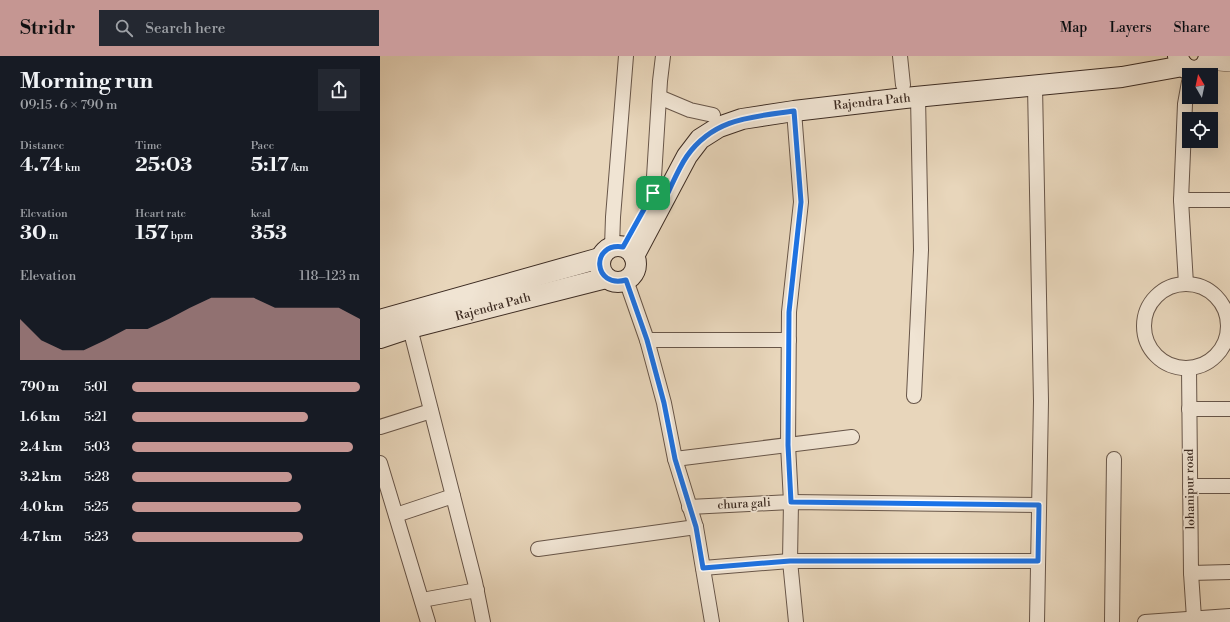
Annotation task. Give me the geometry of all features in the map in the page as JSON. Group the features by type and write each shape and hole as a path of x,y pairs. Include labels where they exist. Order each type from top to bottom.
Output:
{"main road":[{"name":"Rajendra Path","path":"380,320 617,252 700,139 719,127 742,119 911,91 1120,64 1164,56"},
{"name":"Rajendra Path","path":"659,196 675,149 691,129 713,115 738,106 762,102 911,91 1035,86 1122,77 1193,67"},
{"name":"Rajendra Path","path":"380,338 410,328 606,278 619,282 626,280 635,270 636,262 617,252"},
{"path":"606,278 601,272 599,265 617,252"}],"street":[{"path":"617,252 613,217 626,56"},
{"path":"659,196 659,97 663,56"},
{"path":"900,56 911,91 921,250 914,396"},
{"path":"1186,284 1182,200 1185,104 1193,67 1230,63"},
{"path":"1035,86 1041,401 1037,622"},
{"path":"659,97 690,110 713,115"},
{"path":"794,111 801,202 789,312 788,445 791,502 790,561 796,622"},
{"path":"1182,200 1230,200"},
{"path":"626,280 647,340 664,403 675,459 696,527 712,622"},
{"path":"1186,284 1195,285 1207,290 1218,298 1225,309 1229,322 1227,335 1222,348 1213,358 1202,365 1189,368 1174,366 1161,360 1151,350 1145,337 1143,322 1147,308 1155,296 1167,288 1186,284"},
{"path":"410,328 484,622"},
{"path":"647,340 789,340"},
{"name":"lohanipur road","path":"1189,368 1191,572 1201,619"},
{"path":"1189,410 1230,409"},
{"path":"380,427 431,412"},
{"path":"675,459 852,437"},
{"path":"1112,622 1114,459"},
{"path":"380,464 428,622"},
{"path":"1190,486 1230,486"},
{"path":"396,515 453,496"},
{"name":"chura gali","path":"689,507 791,502 1039,505"},
{"path":"538,549 696,527"},
{"path":"703,568 790,561 1038,561"},
{"path":"1191,572 1230,572"},
{"path":"422,600 477,590"},
{"path":"1145,622 1230,616"}],"route":[{"path":"794,111 801,202 789,312 788,445 791,502 1039,505 1038,561 790,561 703,568 696,527 675,459 664,403 647,340 626,280 619,282 606,278 601,272 599,265 600,258 609,248 616,246 623,247 653,193 665,199 687,156 700,139 719,127 742,119 794,111"}]}
